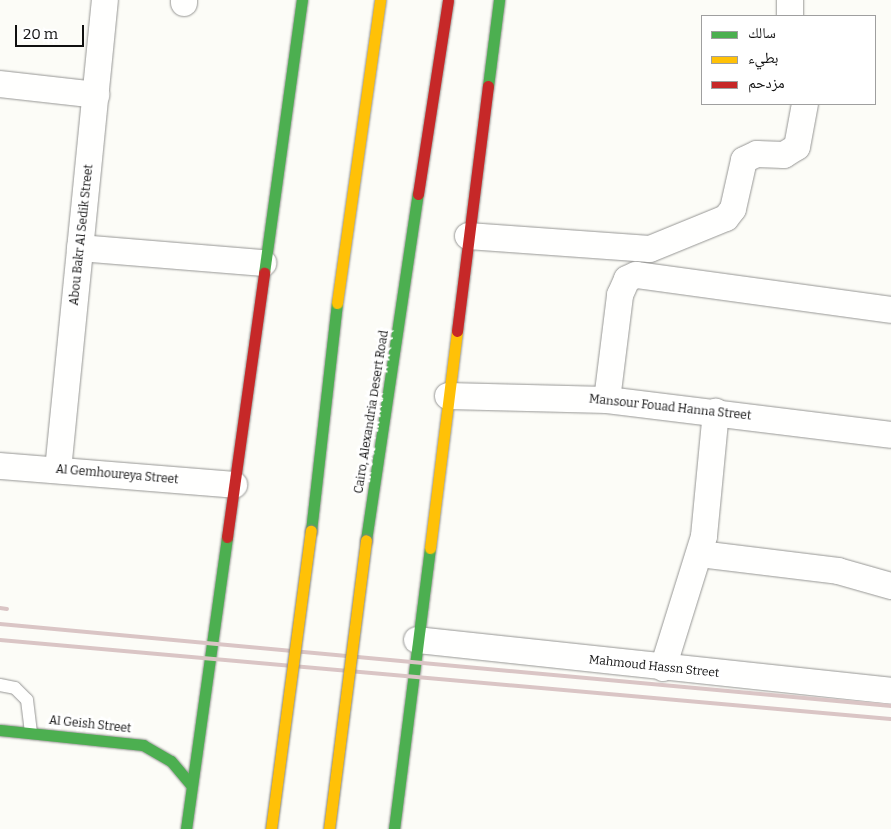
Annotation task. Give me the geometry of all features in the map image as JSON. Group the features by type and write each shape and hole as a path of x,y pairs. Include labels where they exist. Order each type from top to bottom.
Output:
{"main road":[{"path":"186,829 234,485 262,262 302,0"},
{"path":"271,829 311,530 330,364 380,0"},
{"name":"Cairo, Alexandria Desert Road","path":"329,829 366,540 448,0"},
{"path":"394,829 499,0"},
{"name":"Al Geish Street","path":"0,730 143,745 171,761 191,785"}],"street":[{"name":"Abou Bakr Al Sedik Street","path":"58,470 105,0"},
{"path":"790,0 790,15"},
{"path":"0,84 96,95"},
{"path":"468,236 650,249 726,218 733,209 744,160 758,154 784,155 797,148 805,105"},
{"path":"80,248 262,262"},
{"path":"607,400 622,286 636,276 891,310"},
{"name":"Mansour Fouad Hanna Street","path":"448,396 607,400 891,435"},
{"path":"663,668 700,554 716,412"},
{"name":"Al Gemhoureya Street","path":"0,466 234,485"},
{"path":"700,554 838,571 891,586"},
{"name":"Mahmoud Hassn Street","path":"417,640 663,668 891,690"}],"lane":[{"path":"0,685 15,688 27,700 31,733"}],"railway":[{"path":"0,608 7,609"},
{"path":"0,624 891,706"},
{"path":"0,640 891,719"}],"traffic: fast":[{"path":"264,273 302,0"},
{"path":"488,86 499,0"},
{"path":"366,540 418,194"},
{"path":"311,531 337,303"},
{"path":"186,829 227,537"},
{"path":"394,829 430,548"},
{"path":"0,730 143,745 171,761 191,785"}],"traffic: slow":[{"path":"337,303 380,0"},
{"path":"430,548 457,331"},
{"path":"271,829 311,531"},
{"path":"329,829 366,540"}],"traffic: jam":[{"path":"418,194 448,0"},
{"path":"457,331 488,86"},
{"path":"227,537 264,273"}]}
